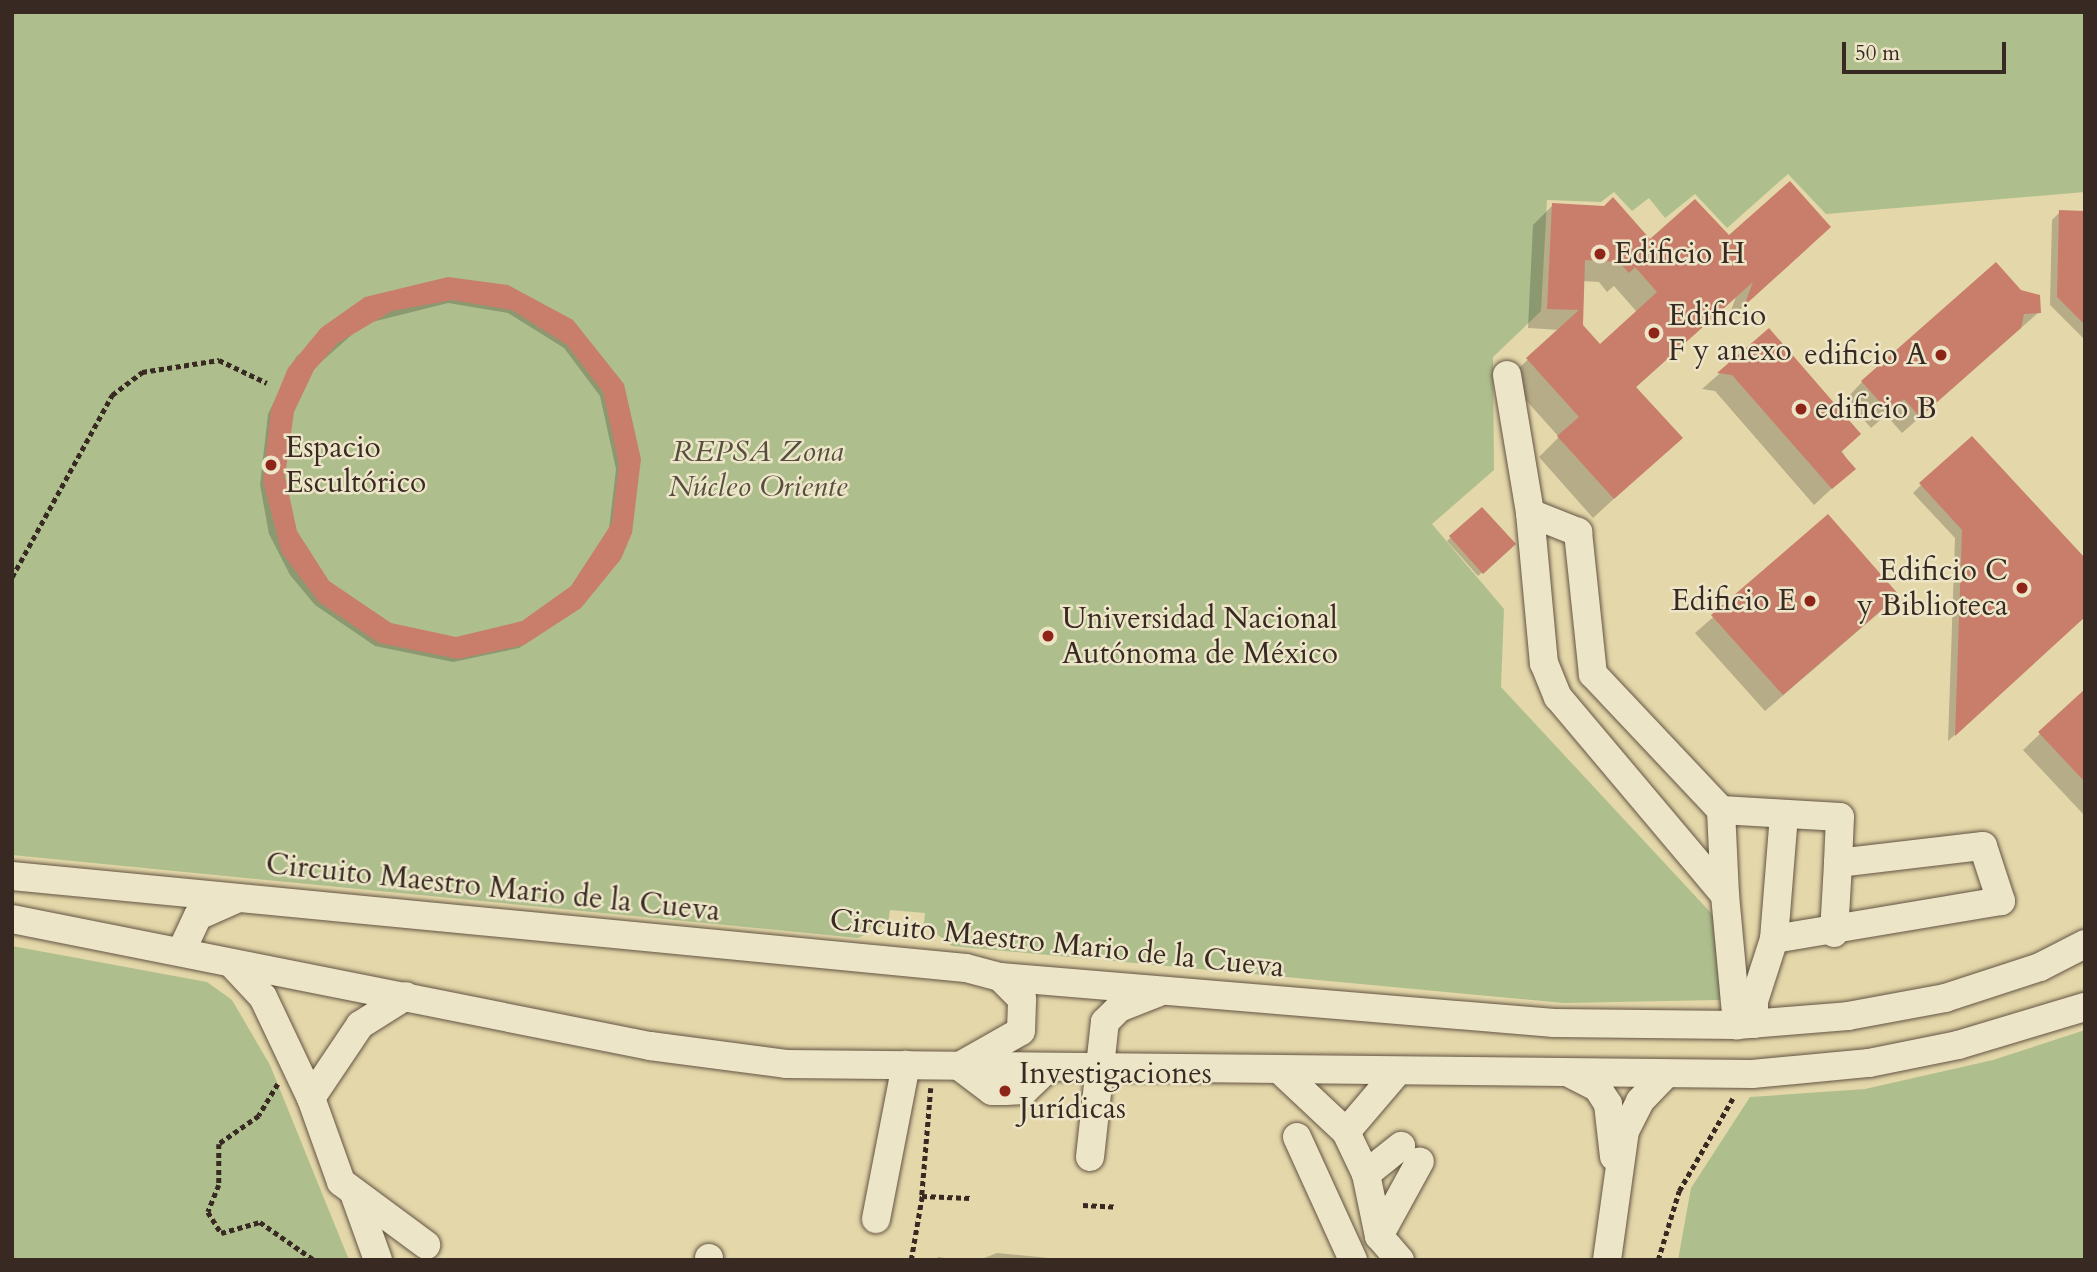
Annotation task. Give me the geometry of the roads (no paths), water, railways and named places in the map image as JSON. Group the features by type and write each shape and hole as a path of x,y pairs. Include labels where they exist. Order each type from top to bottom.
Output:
{"street":[{"path":"1507,375 1531,513 1544,663 1558,697 1726,895"},
{"path":"1531,513 1578,532 1593,674 1721,810 1726,895 1746,1024"},
{"path":"1558,697 1593,674"},
{"path":"1721,810 1784,816 1840,817 1834,933"},
{"path":"1746,1024 1774,939 1784,816"},
{"path":"1774,939 1834,933 2001,901 1983,846 1838,863"},
{"name":"Circuito Maestro Mario de la Cueva","path":"12,876 246,896 967,968 1000,977 1554,1023 1746,1024 1945,999 2040,967 2085,944"},
{"path":"181,952 198,916 246,896"},
{"path":"12,919 650,1046 786,1064 1752,1074 1908,1056 2085,1007"},
{"path":"232,964 263,997 289,1059 311,1098 341,1182 355,1196 426,1245"},
{"path":"876,1219 933,1065 1021,1031 1022,999 1000,977"},
{"path":"1090,1157 1105,1022 1134,1000 1170,990"},
{"path":"311,1098 360,1025 406,996"},
{"path":"1280,1070 1346,1132 1366,1174 1379,1236 1400,1260"},
{"path":"1346,1132 1398,1071"},
{"path":"1569,1073 1597,1087 1608,1104 1616,1178"},
{"path":"1607,1260 1616,1178 1625,1131 1640,1101 1665,1075"},
{"path":"1297,1137 1352,1258"},
{"path":"1366,1174 1410,1154 1379,1236"},
{"path":"355,1196 378,1260"}],"place":[{"name":"Edificio H","path":"1600,254"},
{"name":"Edificio F y anexo","path":"1654,333"},
{"name":"edificio A","path":"1941,355"},
{"name":"edificio B","path":"1801,409"},
{"name":"Espacio Escultórico","path":"271,465"},
{"name":"Edificio C y Biblioteca","path":"2022,588"},
{"name":"Edificio E","path":"1810,601"},
{"name":"Universidad Nacional Autónoma de México","path":"1048,636"},
{"name":"Investigaciones Jurídicas","path":"1005,1091"}],"park label":[{"name":"REPSA Zona Núcleo Oriente","path":"758,469"}]}
